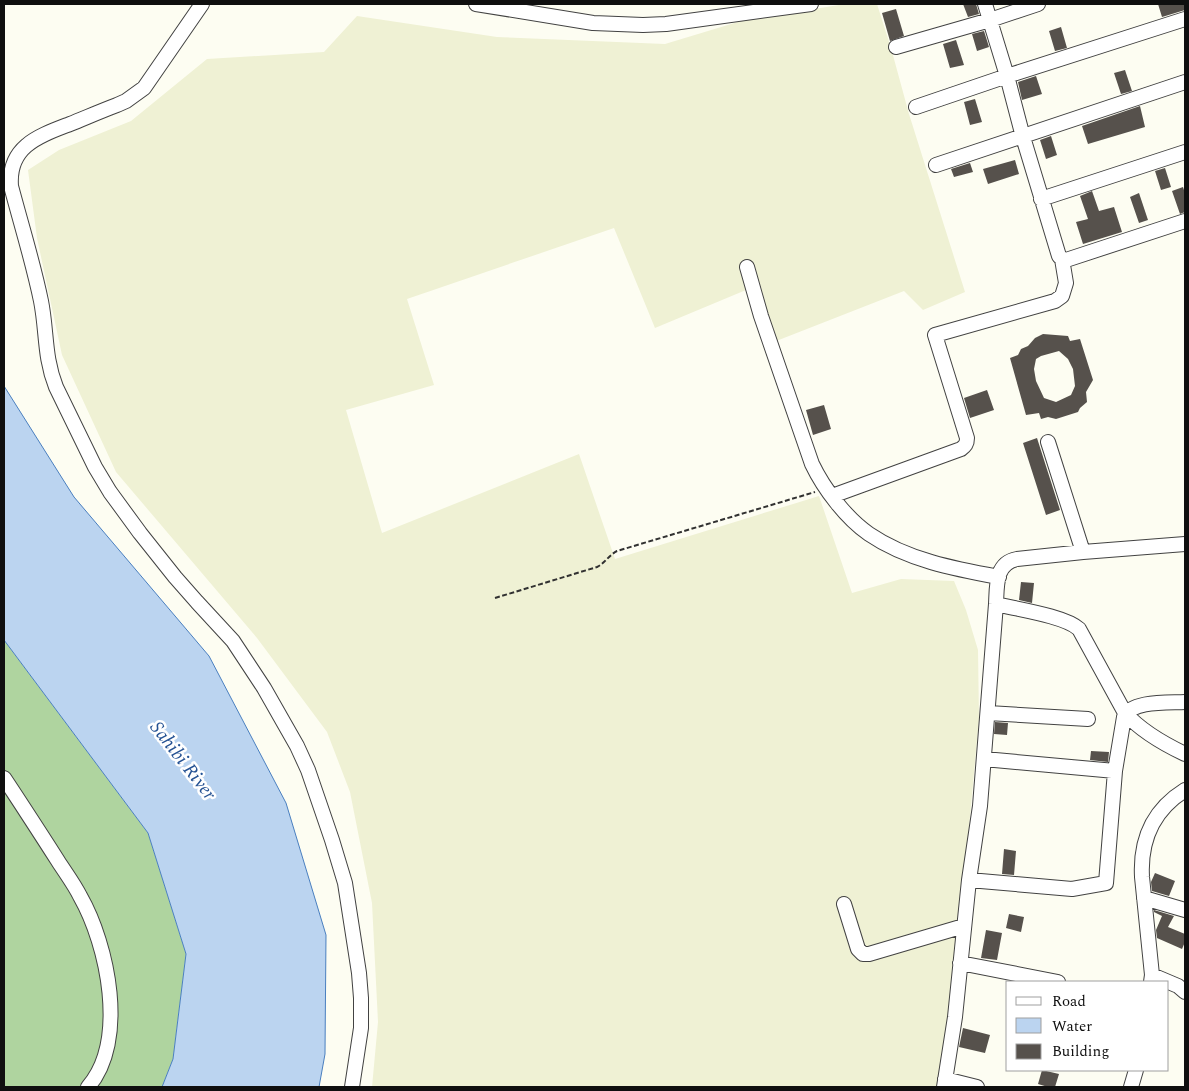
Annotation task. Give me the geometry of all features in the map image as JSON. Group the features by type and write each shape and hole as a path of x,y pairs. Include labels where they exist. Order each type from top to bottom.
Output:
{"street":[{"path":"202,4 144,88 126,101 30,142 21,151 14,163 11,172 11,186 41,301 47,356 51,374 95,467 110,492 152,548 196,602 238,648 264,688 297,746 308,770 345,883 359,973 361,1028 352,1087"},
{"path":"476,4 593,23 643,25 666,24 811,4"},
{"path":"829,492 965,447 967,438 935,335 1055,300 1062,296 1066,283 1062,259 1059,256 1041,199 985,4"},
{"path":"896,47 1038,4"},
{"path":"916,107 1185,19"},
{"path":"936,165 1185,82"},
{"path":"1041,199 1185,152"},
{"path":"1062,259 1066,260 1185,221"},
{"path":"747,267 761,316 808,456 829,492 862,529 889,545 941,566 999,577"},
{"path":"1048,442 1083,552"},
{"path":"977,1087 945,1083 955,1017 969,880 980,806 999,572 1003,564 1012,560 1185,544"},
{"path":"996,604 1067,621 1076,626 1126,713 1161,742 1185,754"},
{"path":"969,880 1072,889 1106,883 1115,771 1122,722 1126,713 1139,705 1185,702"},
{"path":"988,714 1088,719"},
{"path":"984,759 1115,771"},
{"path":"4,778 81,897 99,943 108,980 111,1024 102,1064 88,1087"},
{"path":"1151,978 1141,864 1149,829 1163,809 1185,790"},
{"path":"1144,898 1185,910"},
{"path":"844,904 858,950 863,954 869,954 964,926"},
{"path":"960,963 1053,981"},
{"path":"1169,982 1185,992"},
{"path":"1131,1087 1136,1071"}],"path":[{"path":"495,598 597,567 617,550 829,492"}],"green space":[{"path":"845,4 877,4 909,114 965,292 923,310 904,291 766,345 746,290 655,328 614,228 407,299 434,385 346,410 382,533 579,454 615,559 819,496 852,593 901,579 954,581 966,610 978,650 979,718 959,937 942,1070 938,1087 372,1087 378,1022 372,903 350,792 327,732 257,638 116,472 62,355 37,238 28,170 59,150 131,121 207,59 324,52 357,16 497,37 665,44 741,21"},
{"path":"4,640 148,833 186,954 173,1059 162,1087 4,1087"}],"water":[{"name":"Sahibi River","path":"4,386 74,497 209,656 286,803 326,935 325,1054 319,1087 162,1087 173,1059 186,954 148,833 4,640"}],"building":[{"path":"963,4 976,4 979,14 968,17"},
{"path":"1158,4 1184,4 1185,10 1162,17"},
{"path":"896,9 904,36 890,41 882,13"},
{"path":"1061,27 1067,48 1055,51 1049,31"},
{"path":"984,31 989,47 977,51 972,34"},
{"path":"956,40 964,65 950,68 943,44"},
{"path":"1125,70 1132,91 1121,94 1114,73"},
{"path":"1036,76 1042,94 1022,100 1018,82"},
{"path":"975,99 982,122 970,125 964,102"},
{"path":"1140,106 1145,127 1088,144 1082,126"},
{"path":"1051,136 1057,155 1046,159 1040,140"},
{"path":"1015,160 1019,174 988,184 983,169"},
{"path":"970,163 973,172 954,177 951,169"},
{"path":"1165,168 1171,187 1161,190 1155,171"},
{"path":"1183,187 1185,193 1185,212 1180,214 1172,191"},
{"path":"1092,191 1099,211 1114,207 1122,232 1083,244 1076,222 1088,219 1080,196"},
{"path":"1139,193 1148,220 1139,223 1130,197"},
{"path":"1043,334 1068,336 1070,341 1080,339 1093,380 1086,392 1087,402 1078,412 1056,419 1048,417 1041,419 1039,413 1026,415 1010,358 1018,355 1021,349 1028,346 1035,338","holes":["1059,351 1068,359 1073,369 1075,386 1071,395 1056,402 1044,398 1036,381 1034,369 1036,359"]},
{"path":"987,390 994,410 970,418 964,398"},
{"path":"824,405 831,429 813,435 806,410"},
{"path":"1037,438 1060,510 1046,515 1023,443"},
{"path":"1021,582 1034,583 1032,603 1019,600"},
{"path":"995,722 1008,723 1007,735 994,734"},
{"path":"1091,751 1109,752 1108,762 1090,760"},
{"path":"1004,849 1016,851 1014,875 1002,874"},
{"path":"1155,873 1175,881 1169,896 1152,891 1151,882"},
{"path":"1154,910 1174,916 1168,927 1185,934 1185,942 1182,949 1157,938 1156,930 1162,916 1154,912"},
{"path":"1009,914 1024,917 1021,932 1006,928"},
{"path":"986,930 1002,933 997,960 981,958"},
{"path":"963,1028 990,1035 985,1053 959,1047"},
{"path":"1042,1071 1059,1074 1055,1087 1038,1084"}]}
